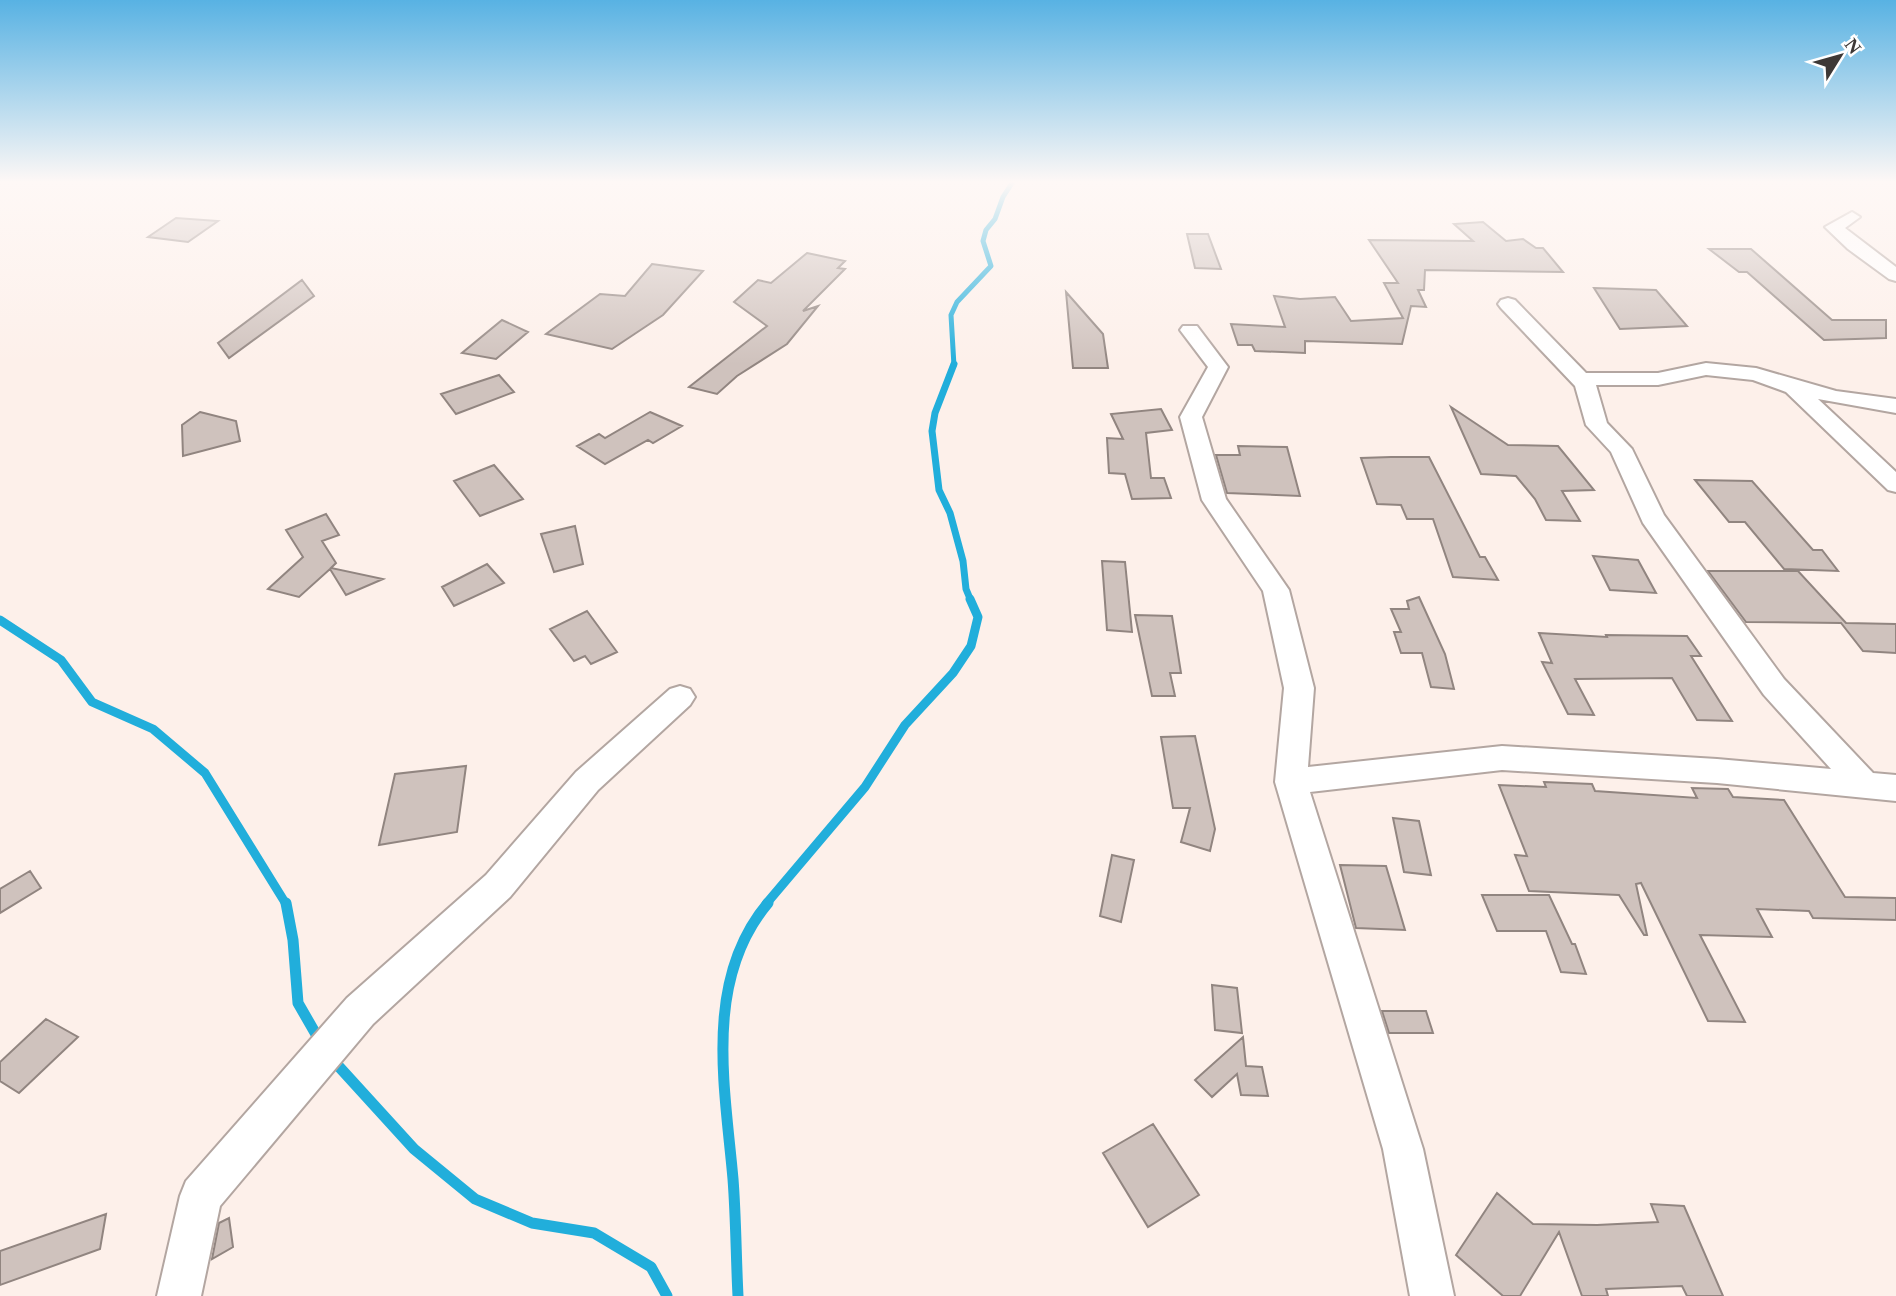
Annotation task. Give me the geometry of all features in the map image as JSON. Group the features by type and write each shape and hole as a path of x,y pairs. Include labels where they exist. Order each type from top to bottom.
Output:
{"street":[{"path":"1852,243 1896,275"},
{"path":"1508,304 1585,384 1597,425 1621,449 1652,517 1774,687 1865,785"},
{"path":"1190,330 1218,367 1191,417 1214,500 1276,590 1299,688 1292,782 1403,1149 1432,1296"},
{"path":"1580,379 1657,379 1706,369 1756,374 1793,387 1867,404 1896,406"},
{"path":"1793,387 1896,485"},
{"path":"179,1296 201,1196 360,1011 498,886 587,781 680,697"},
{"path":"1292,782 1502,758 1717,771 1896,788"}],"building":[{"path":"1189,243 1212,243 1221,269 1195,268"},
{"path":"1371,243 1529,243 1536,248 1543,248 1563,272 1425,270 1424,290 1418,290 1426,307 1411,306 1402,344 1305,341 1305,353 1255,351 1252,345 1238,345 1231,324 1285,327 1274,296 1300,299 1335,297 1351,321 1403,318 1384,283 1398,283"},
{"path":"1709,249 1751,249 1832,320 1886,320 1886,338 1824,340 1747,272 1739,272"},
{"path":"807,253 845,261 838,268 845,269 803,311 818,306 787,344 737,376 717,394 689,387 767,326 734,302 758,280 771,283"},
{"path":"652,264 703,271 663,315 612,349 546,334 600,294 625,296"},
{"path":"302,280 314,296 229,358 218,343"},
{"path":"1594,288 1656,290 1687,326 1620,329"},
{"path":"1066,292 1103,334 1108,368 1073,368"},
{"path":"502,320 528,332 496,359 462,353"},
{"path":"499,375 514,392 456,414 441,394"},
{"path":"1451,407 1508,445 1558,446 1594,490 1562,491 1580,521 1546,520 1535,499 1516,476 1481,474"},
{"path":"1161,409 1172,430 1146,433 1151,478 1164,478 1171,498 1132,499 1125,474 1109,473 1107,438 1123,439 1111,414"},
{"path":"200,412 236,421 240,441 183,456 182,425"},
{"path":"650,412 682,426 653,443 648,440 605,464 577,446 599,434 605,438"},
{"path":"1238,446 1287,447 1300,496 1227,493 1216,455 1240,455"},
{"path":"1429,457 1480,557 1485,557 1498,580 1453,577 1433,519 1407,519 1401,505 1377,504 1361,458"},
{"path":"494,465 523,499 480,516 454,481"},
{"path":"1695,480 1752,481 1813,550 1822,550 1838,571 1784,569 1745,522 1729,522"},
{"path":"326,514 339,535 322,541 336,563 331,568 383,579 346,595 330,569 299,597 268,589 303,557 286,530"},
{"path":"575,526 583,564 554,572 541,534"},
{"path":"1593,556 1638,560 1656,593 1610,590"},
{"path":"1102,561 1125,562 1132,632 1107,630"},
{"path":"487,564 504,583 454,606 442,587"},
{"path":"1708,571 1798,571 1846,623 1896,624 1896,653 1863,651 1841,623 1746,622"},
{"path":"1419,597 1445,654 1454,689 1431,687 1422,653 1401,653 1394,632 1401,632 1391,609 1409,609 1407,601"},
{"path":"587,611 617,652 591,664 585,656 574,661 550,629"},
{"path":"1135,615 1172,616 1181,673 1170,673 1175,696 1152,696"},
{"path":"1539,633 1607,637 1606,635 1687,636 1701,656 1691,656 1732,721 1697,720 1672,678 1575,679 1594,715 1568,714 1542,662 1552,663"},
{"path":"1195,736 1215,829 1210,851 1181,842 1190,808 1173,808 1161,737"},
{"path":"466,766 457,832 379,845 395,774"},
{"path":"1544,782 1592,784 1595,791 1697,798 1692,788 1728,789 1733,797 1784,800 1845,897 1896,898 1896,920 1813,918 1809,911 1757,909 1772,937 1700,935 1745,1022 1708,1021 1641,883 1636,884 1647,935 1644,935 1619,895 1529,891 1515,855 1527,856 1499,785 1546,787"},
{"path":"1393,818 1419,821 1431,875 1404,872"},
{"path":"1112,855 1134,860 1121,922 1100,916"},
{"path":"1340,865 1386,866 1405,930 1356,928"},
{"path":"30,871 41,888 0,913 0,889"},
{"path":"1482,895 1549,895 1572,944 1575,944 1586,974 1561,972 1546,931 1497,931"},
{"path":"1212,985 1237,988 1242,1033 1215,1030"},
{"path":"1382,1011 1426,1011 1433,1033 1389,1033"},
{"path":"46,1019 78,1037 19,1093 0,1081 0,1062"},
{"path":"1243,1037 1246,1066 1262,1067 1268,1096 1241,1095 1237,1074 1212,1097 1195,1080"},
{"path":"1153,1124 1199,1195 1148,1227 1103,1153"},
{"path":"1497,1193 1533,1224 1658,1222 1651,1204 1684,1206 1723,1296 1687,1296 1682,1286 1606,1289 1608,1296 1582,1296 1559,1232 1520,1296 1503,1296 1456,1255"},
{"path":"106,1214 100,1249 0,1285 0,1251"},
{"path":"229,1218 233,1247 212,1259 219,1223"}],"waterway":[{"path":"954,364 951,315 957,302 991,266 984,243"},
{"path":"954,364 935,413 932,431 939,490 950,513 971,601"},
{"path":"766,904 865,787 905,725 953,673 971,646 978,617 970,599"},
{"path":"0,620 61,660 92,702 153,729 205,773 286,904"},
{"path":"286,903 293,940 298,1003 321,1043"},
{"path":"738,1296 734,1194 723,1072 723,1035 726,1000 734,966 748,933 768,903"},
{"path":"332,1059 414,1149 475,1199 532,1223 594,1233 651,1267 667,1296"}]}
